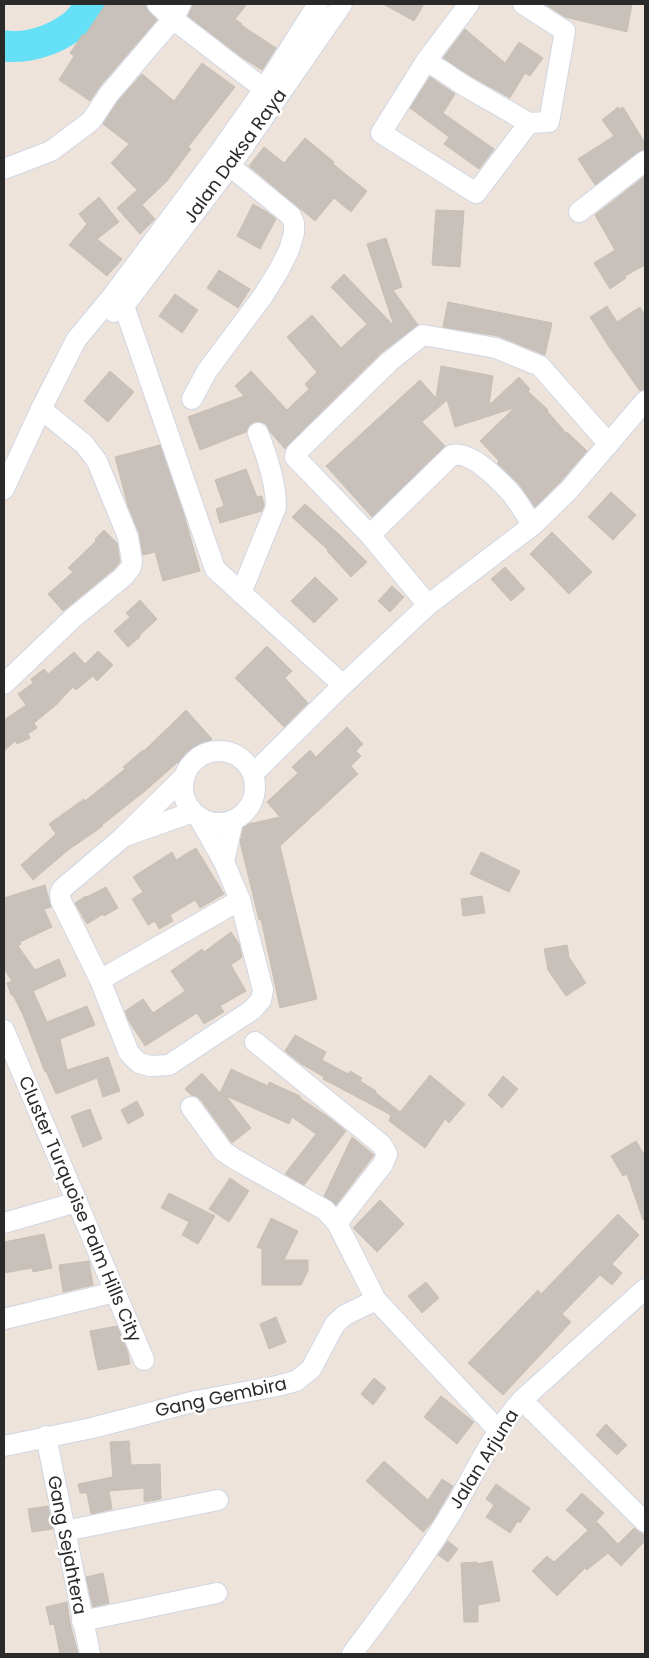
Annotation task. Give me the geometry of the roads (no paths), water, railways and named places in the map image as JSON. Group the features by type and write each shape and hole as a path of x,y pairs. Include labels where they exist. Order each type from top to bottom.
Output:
{"street":[{"path":"157,4 177,11 264,89"},
{"name":"Jalan Daksa Raya","path":"119,300 218,153 264,89 318,4"},
{"name":"Jalan Daksa Raya","path":"119,300 230,166 342,4"},
{"path":"469,4 426,62 381,132 476,194 529,123"},
{"path":"426,62 529,123 549,122 565,31 523,4"},
{"path":"4,170 51,152 91,121 109,94 177,11"},
{"path":"579,212 645,161"},
{"path":"192,399 207,370 270,285 289,250 294,233 294,223 291,216 230,166"},
{"path":"4,488 76,340 96,316 114,312 119,300"},
{"path":"119,300 215,569 343,685"},
{"path":"428,605 370,535 296,458 296,452 390,361 423,335 496,348 540,366 609,444"},
{"path":"253,774 343,685 428,605 532,525 569,490 645,401"},
{"path":"4,684 73,618 124,577 131,567 132,561 128,537 97,461 84,444 41,409"},
{"path":"241,592 276,507 276,494 258,433"},
{"path":"370,535 452,455 458,454 463,454 483,466 511,493 532,525"},
{"path":"122,838 196,814 209,822 221,823 233,820 243,815 250,806 254,796 253,774 247,764 229,752 207,753 198,758 190,766 185,776 122,838 62,889 60,894 61,901 100,980 129,1052 139,1063 150,1066 169,1065 252,1010 261,1000 263,990 240,900 224,862 196,814 187,801 184,789 185,776"},
{"path":"224,862 233,820"},
{"path":"100,980 240,900"},
{"name":"Cluster Turquoise Palm Hills City","path":"4,1030 144,1360"},
{"path":"255,1042 382,1145 387,1154 383,1164 337,1223"},
{"path":"191,1107 223,1151 324,1210 337,1223 376,1300 498,1430"},
{"path":"4,1223 77,1202"},
{"name":"Jalan Arjuna","path":"352,1654 400,1591 452,1511 498,1430 522,1400 645,1289"},
{"path":"4,1320 115,1292"},
{"name":"Gang Gembira","path":"4,1446 92,1428 196,1401 296,1381 311,1369 335,1324 345,1315 376,1300"},
{"path":"522,1400 645,1522"},
{"name":"Gang Sejahtera","path":"46,1436 90,1654"},
{"path":"65,1531 218,1500"},
{"path":"82,1621 216,1594"}],"waterway":[{"path":"4,46 32,45 50,39 77,23 92,4"}]}
